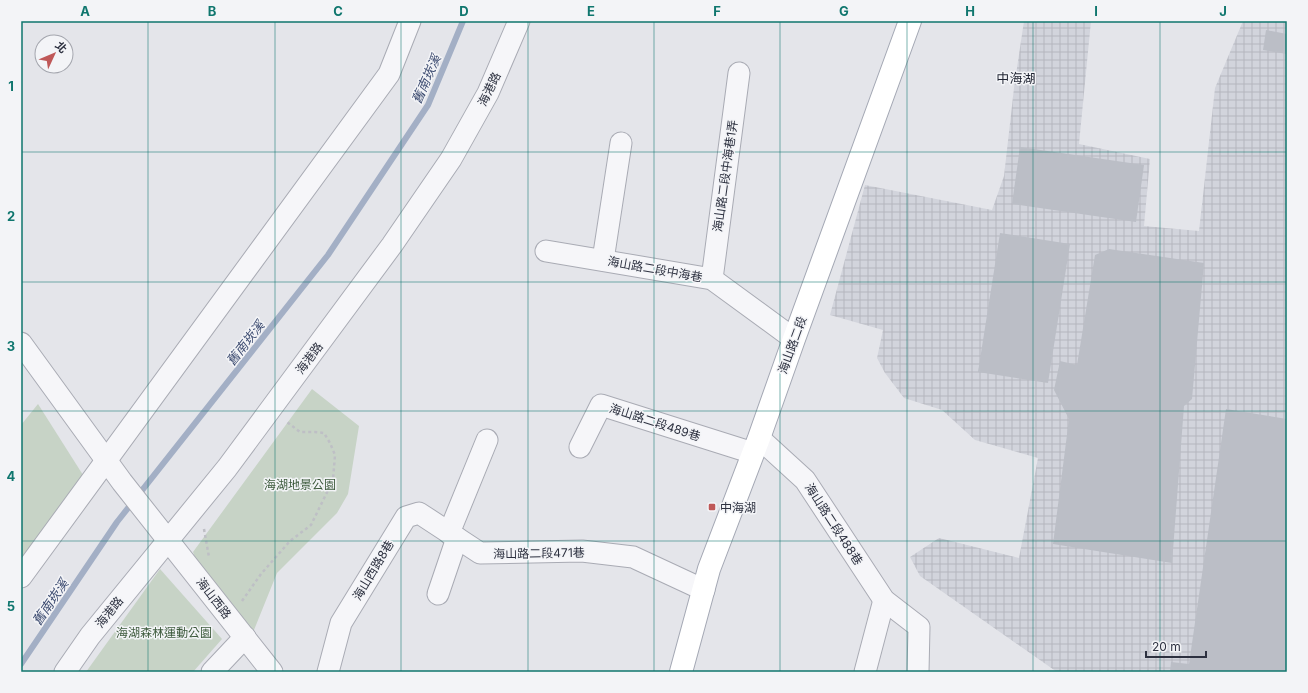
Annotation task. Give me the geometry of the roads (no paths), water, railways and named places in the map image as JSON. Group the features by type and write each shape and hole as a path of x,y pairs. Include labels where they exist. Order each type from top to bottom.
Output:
{"main road":[{"name":"海山路二段","path":"681,672 709,568 756,445 910,21"}],"street":[{"path":"21,577 389,74 410,21"},
{"name":"海港路","path":"65,672 162,531 232,462 392,245 446,165 488,93 519,21"},
{"name":"海山路二段中海巷1弄","path":"712,280 739,73"},
{"path":"603,260 622,143"},
{"name":"海山路二段中海巷","path":"546,250 712,280 794,339"},
{"path":"21,343 107,459"},
{"name":"海山路二段489巷","path":"580,447 601,405 756,445"},
{"path":"438,594 453,536 487,440"},
{"name":"海山路二段488巷","path":"756,445 805,480 884,600 919,627 918,672"},
{"name":"海山西路","path":"107,459 122,482 272,672"},
{"name":"海山西路8巷","path":"328,672 341,623 406,517 419,513 453,536"},
{"name":"海山路二段471巷","path":"453,536 480,553 582,551 633,557 704,590"},
{"path":"865,672 884,600"},
{"path":"212,672 244,637"}],"waterway":[{"name":"舊南崁溪","path":"21,664 117,522 328,255 428,105 463,21"}],"place":[{"name":"中海湖","path":"712,507"}],"district":[{"name":"中海湖","path":"1016,78"}],"park label":[{"name":"海湖地景公園","path":"300,484"},
{"name":"海湖森林運動公園","path":"164,632"}]}
